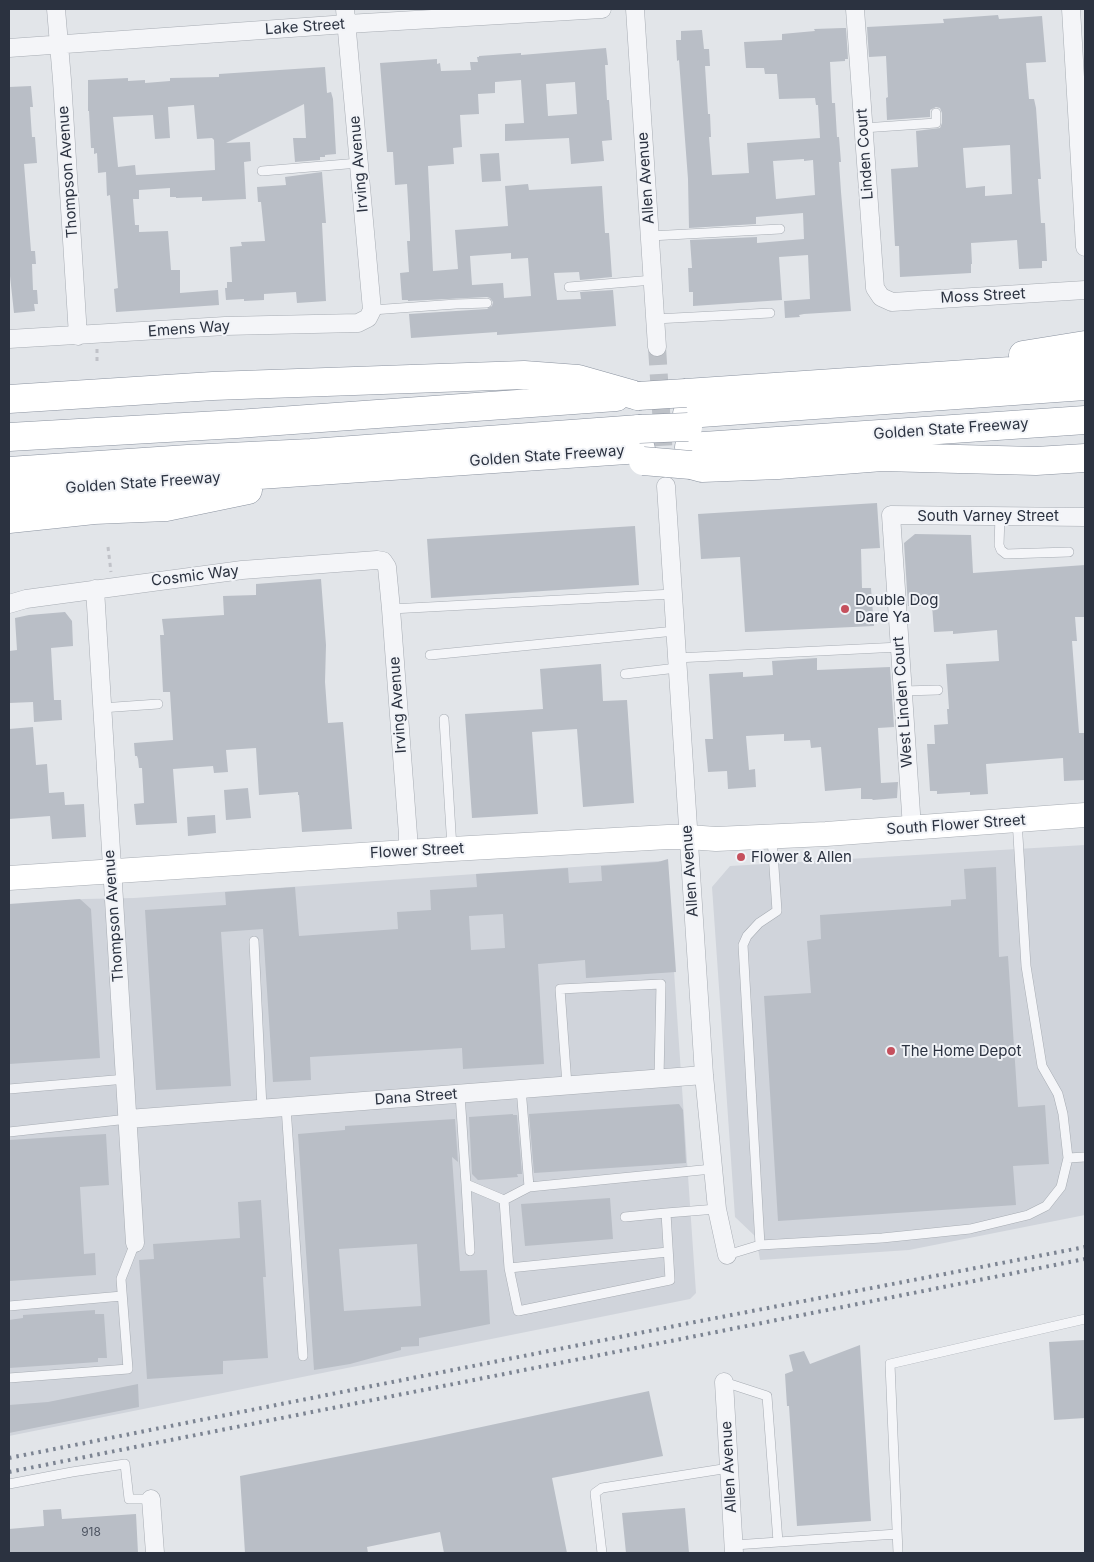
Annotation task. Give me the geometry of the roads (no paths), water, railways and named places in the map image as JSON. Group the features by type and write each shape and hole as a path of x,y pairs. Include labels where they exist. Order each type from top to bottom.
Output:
{"highway":[{"path":"985,372 1027,353 1085,345"},
{"name":"Golden State Freeway","path":"688,429 985,372 1085,366"},
{"path":"12,398 223,386 524,375 578,379 640,430"},
{"path":"688,429 1085,386"},
{"path":"9,456 688,429 1085,402"},
{"name":"Golden State Freeway","path":"9,437 237,424 640,430 1085,420"},
{"path":"688,429 702,468 778,465 882,457 1036,461 1085,458"},
{"path":"9,471 640,430"},
{"name":"Golden State Freeway","path":"9,492 595,452 640,430"},
{"path":"9,519 94,510 166,507 355,469"},
{"path":"9,538 117,510"}],"street":[{"name":"Thompson Avenue","path":"56,9 78,336"},
{"name":"Lake Street","path":"9,48 346,16 602,9"},
{"name":"Allen Avenue","path":"635,9 657,347"},
{"name":"Linden Court","path":"856,9 875,288 881,297"},
{"path":"1071,9 1085,247"},
{"name":"Irving Avenue","path":"346,16 370,314"},
{"name":"Moss Street","path":"881,297 892,302 1085,290"},
{"name":"Emens Way","path":"9,339 225,326 358,323 370,314"},
{"name":"Allen Avenue","path":"666,486 704,1075 717,1209 727,1254"},
{"name":"South Varney Street","path":"890,515 1085,517"},
{"name":"West Linden Court","path":"890,515 893,648 903,691 912,828"},
{"name":"Irving Avenue","path":"383,561 387,567 391,609 408,851"},
{"name":"Cosmic Way","path":"9,604 26,599 242,570 383,561"},
{"name":"Thompson Avenue","path":"94,590 135,1243"},
{"name":"South Flower Street","path":"826,834 1085,815"},
{"name":"Flower Street","path":"9,878 408,851 688,837 716,839 826,834"},
{"name":"Dana Street","path":"128,1119 704,1075"},
{"name":"Allen Avenue","path":"724,1382 734,1549"},
{"path":"151,1499 154,1553"}],"lane":[{"path":"863,128 936,123 936,113"},
{"path":"262,170 359,163"},
{"path":"650,236 780,229"},
{"path":"569,287 653,280"},
{"path":"370,314 438,305 487,303"},
{"path":"655,319 770,312"},
{"path":"1000,516 999,545 1006,554 1069,552"},
{"path":"391,609 673,594"},
{"path":"430,655 675,631"},
{"path":"624,674 715,656 893,648"},
{"path":"903,691 938,690"},
{"path":"101,708 158,704"},
{"path":"444,719 452,849"},
{"path":"727,1254 760,1244 882,1238 970,1229 1028,1215 1046,1206 1061,1187 1068,1158 1063,1114 1058,1094 1042,1066 1026,966 1018,820"},
{"path":"760,1244 743,945 747,936 759,923 777,911 772,836"},
{"path":"254,941 262,1108"},
{"path":"567,1085 560,989 661,984 659,1078"},
{"path":"9,1089 126,1079"},
{"path":"521,1088 529,1187"},
{"path":"460,1094 470,1251"},
{"path":"286,1106 302,1356"},
{"path":"9,1132 128,1119"},
{"path":"1068,1158 1085,1157"},
{"path":"504,1200 529,1187 712,1169"},
{"path":"466,1184 504,1200"},
{"path":"504,1200 509,1268 518,1311 670,1280 666,1213"},
{"path":"625,1217 717,1209"},
{"path":"9,1378 128,1370 121,1278 135,1243"},
{"path":"509,1268 668,1252"},
{"path":"9,1306 122,1296"},
{"path":"898,1553 890,1364 1085,1319"},
{"path":"724,1382 767,1396 778,1542"},
{"path":"9,1484 125,1464 129,1499 151,1499"},
{"path":"602,1553 595,1493 602,1488 729,1468"},
{"path":"734,1549 778,1542 897,1534"}],"tunnel":[{"path":"657,347 665,473"}],"railway":[{"path":"9,1458 1085,1247"},
{"path":"9,1472 1085,1259"}],"place":[{"name":"Double Dog Dare Ya","path":"845,609"},
{"name":"Flower & Allen","path":"741,857"},
{"name":"The Home Depot","path":"891,1051"}]}
